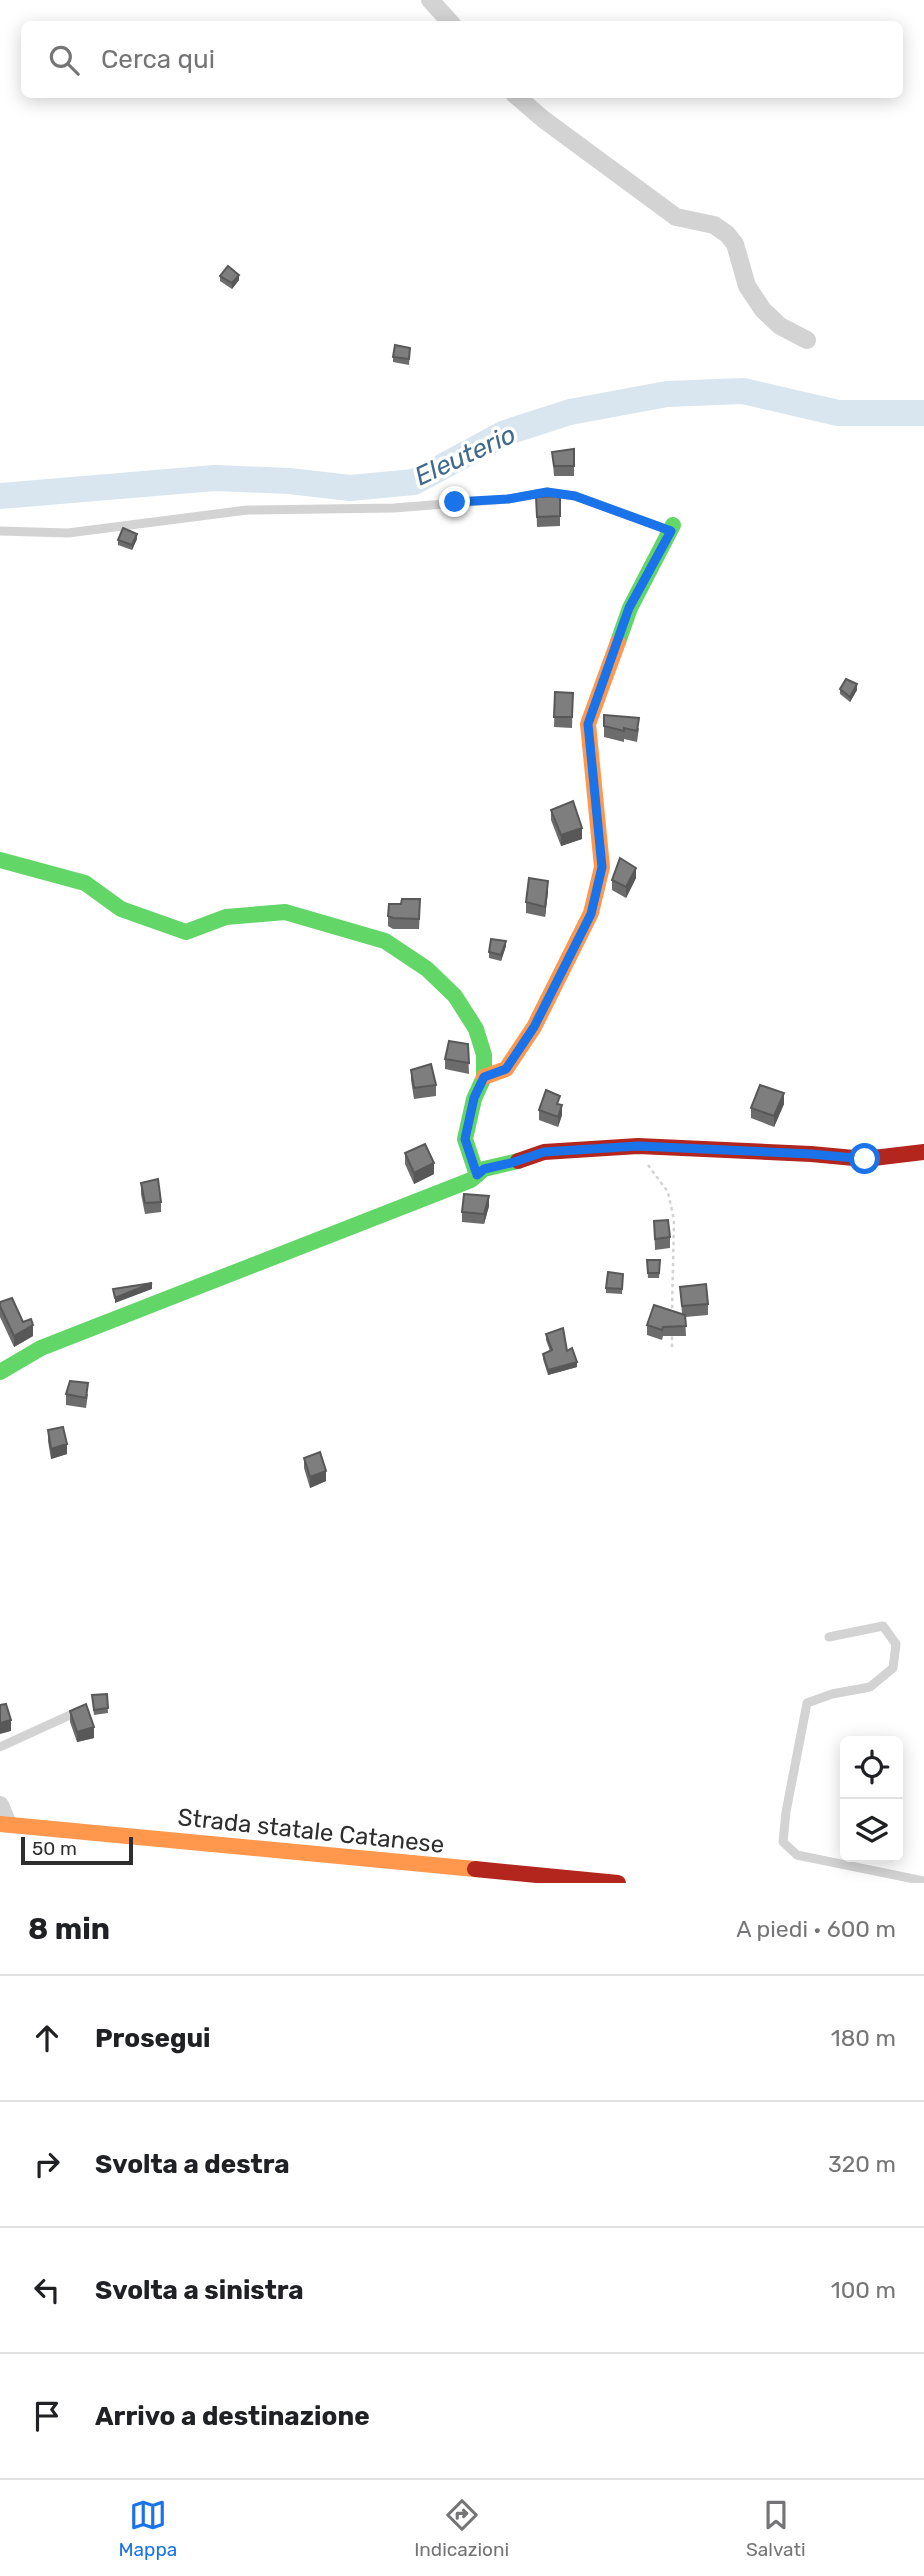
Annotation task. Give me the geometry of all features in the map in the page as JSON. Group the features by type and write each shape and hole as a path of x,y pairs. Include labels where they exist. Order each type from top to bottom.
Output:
{"street":[{"path":"430,0 449,21"},
{"path":"519,98 676,217 714,225 727,234 735,244 747,286 763,310 780,326 807,340"},
{"path":"484,1077 506,1069 534,1027 591,914 602,867 588,724 629,608 672,528"},
{"path":"0,860 85,883 121,909 186,932 226,917 285,912 385,940 427,969 455,996 476,1029 484,1055 484,1077 474,1098 465,1139 477,1175"},
{"path":"0,1372 41,1348 387,1214 471,1180 484,1169 544,1152 632,1147 811,1154 865,1159 924,1152"},
{"path":"0,1805 4,1824"},
{"name":"Strada statale Catanese","path":"4,1824 618,1883"}],"lane":[{"path":"0,531 68,533 247,509 394,508 508,499 547,492 575,496 672,528"},
{"path":"829,1637 883,1626 897,1644 893,1668 870,1686 832,1694 807,1703 786,1812 783,1842 797,1855 924,1881"},
{"path":"0,1747 84,1708"}],"path":[{"path":"632,1147 668,1192 674,1220 672,1348"}],"building":[{"path":"228,266 239,275 232,283 220,276"},
{"path":"395,345 410,348 409,359 393,357"},
{"path":"574,449 574,466 554,466 552,452"},
{"path":"560,496 560,516 537,517 536,497"},
{"path":"123,528 137,534 132,545 118,540"},
{"path":"846,679 857,684 850,697 840,689"},
{"path":"555,692 573,693 572,717 554,717"},
{"path":"604,715 639,718 637,731 604,726"},
{"path":"573,801 582,828 561,835 551,810"},
{"path":"620,858 636,868 626,887 612,880"},
{"path":"529,878 548,881 545,907 526,902"},
{"path":"402,899 420,899 419,919 388,916 389,904 401,904"},
{"path":"491,939 506,941 501,955 489,952"},
{"path":"449,1041 468,1044 469,1063 445,1059"},
{"path":"431,1064 436,1085 414,1088 411,1070"},
{"path":"760,1085 784,1093 774,1116 751,1108"},
{"path":"546,1090 560,1096 557,1104 562,1105 558,1117 539,1110"},
{"path":"425,1144 434,1163 414,1173 405,1153"},
{"path":"158,1179 161,1202 145,1203 141,1183"},
{"path":"464,1194 489,1196 484,1214 462,1212"},
{"path":"668,1220 670,1237 655,1239 654,1221"},
{"path":"647,1260 660,1260 659,1273 648,1273"},
{"path":"608,1272 623,1274 622,1289 606,1288"},
{"path":"152,1283 115,1298 113,1289"},
{"path":"706,1284 708,1304 682,1306 680,1287"},
{"path":"12,1298 23,1322 31,1319 33,1325 14,1336 0,1306 0,1302"},
{"path":"654,1305 685,1315 686,1326 663,1327 662,1330 647,1325"},
{"path":"563,1328 567,1351 572,1348 577,1362 548,1370 543,1354 552,1350 546,1334"},
{"path":"70,1381 88,1383 86,1398 66,1394"},
{"path":"63,1427 67,1444 51,1449 48,1430"},
{"path":"320,1452 326,1471 310,1477 304,1458"},
{"path":"107,1694 108,1708 94,1710 92,1695"},
{"path":"6,1704 11,1720 0,1723 0,1705"},
{"path":"86,1704 94,1727 77,1732 70,1711"}],"waterway":[{"name":"Eleuterio","path":"0,496 215,478 289,481 350,488 414,482 505,433 570,412 667,394 743,391 838,413 924,413"}],"traffic: fast":[{"path":"618,642 630,608 673,525"},
{"path":"0,860 85,883 121,909 186,932 226,917 285,912 385,941 427,969 455,996 476,1029 484,1055 484,1077 474,1099 465,1139 477,1175"},
{"path":"0,1372 41,1348 471,1180 484,1169 518,1161"}],"traffic: slow":[{"path":"484,1077 506,1069 534,1027 591,913 602,867 588,724 618,642"},
{"path":"0,1824 475,1869"}],"traffic: jam":[{"path":"518,1161 544,1152 638,1146 865,1159 924,1152"},
{"path":"475,1869 618,1883"}],"route":[{"path":"455,502 508,499 547,492 575,496 671,531 629,608 588,724 602,867 591,914 534,1027 506,1069 484,1077 474,1098 465,1139 477,1175 484,1169 544,1152 638,1146 865,1159"}]}
